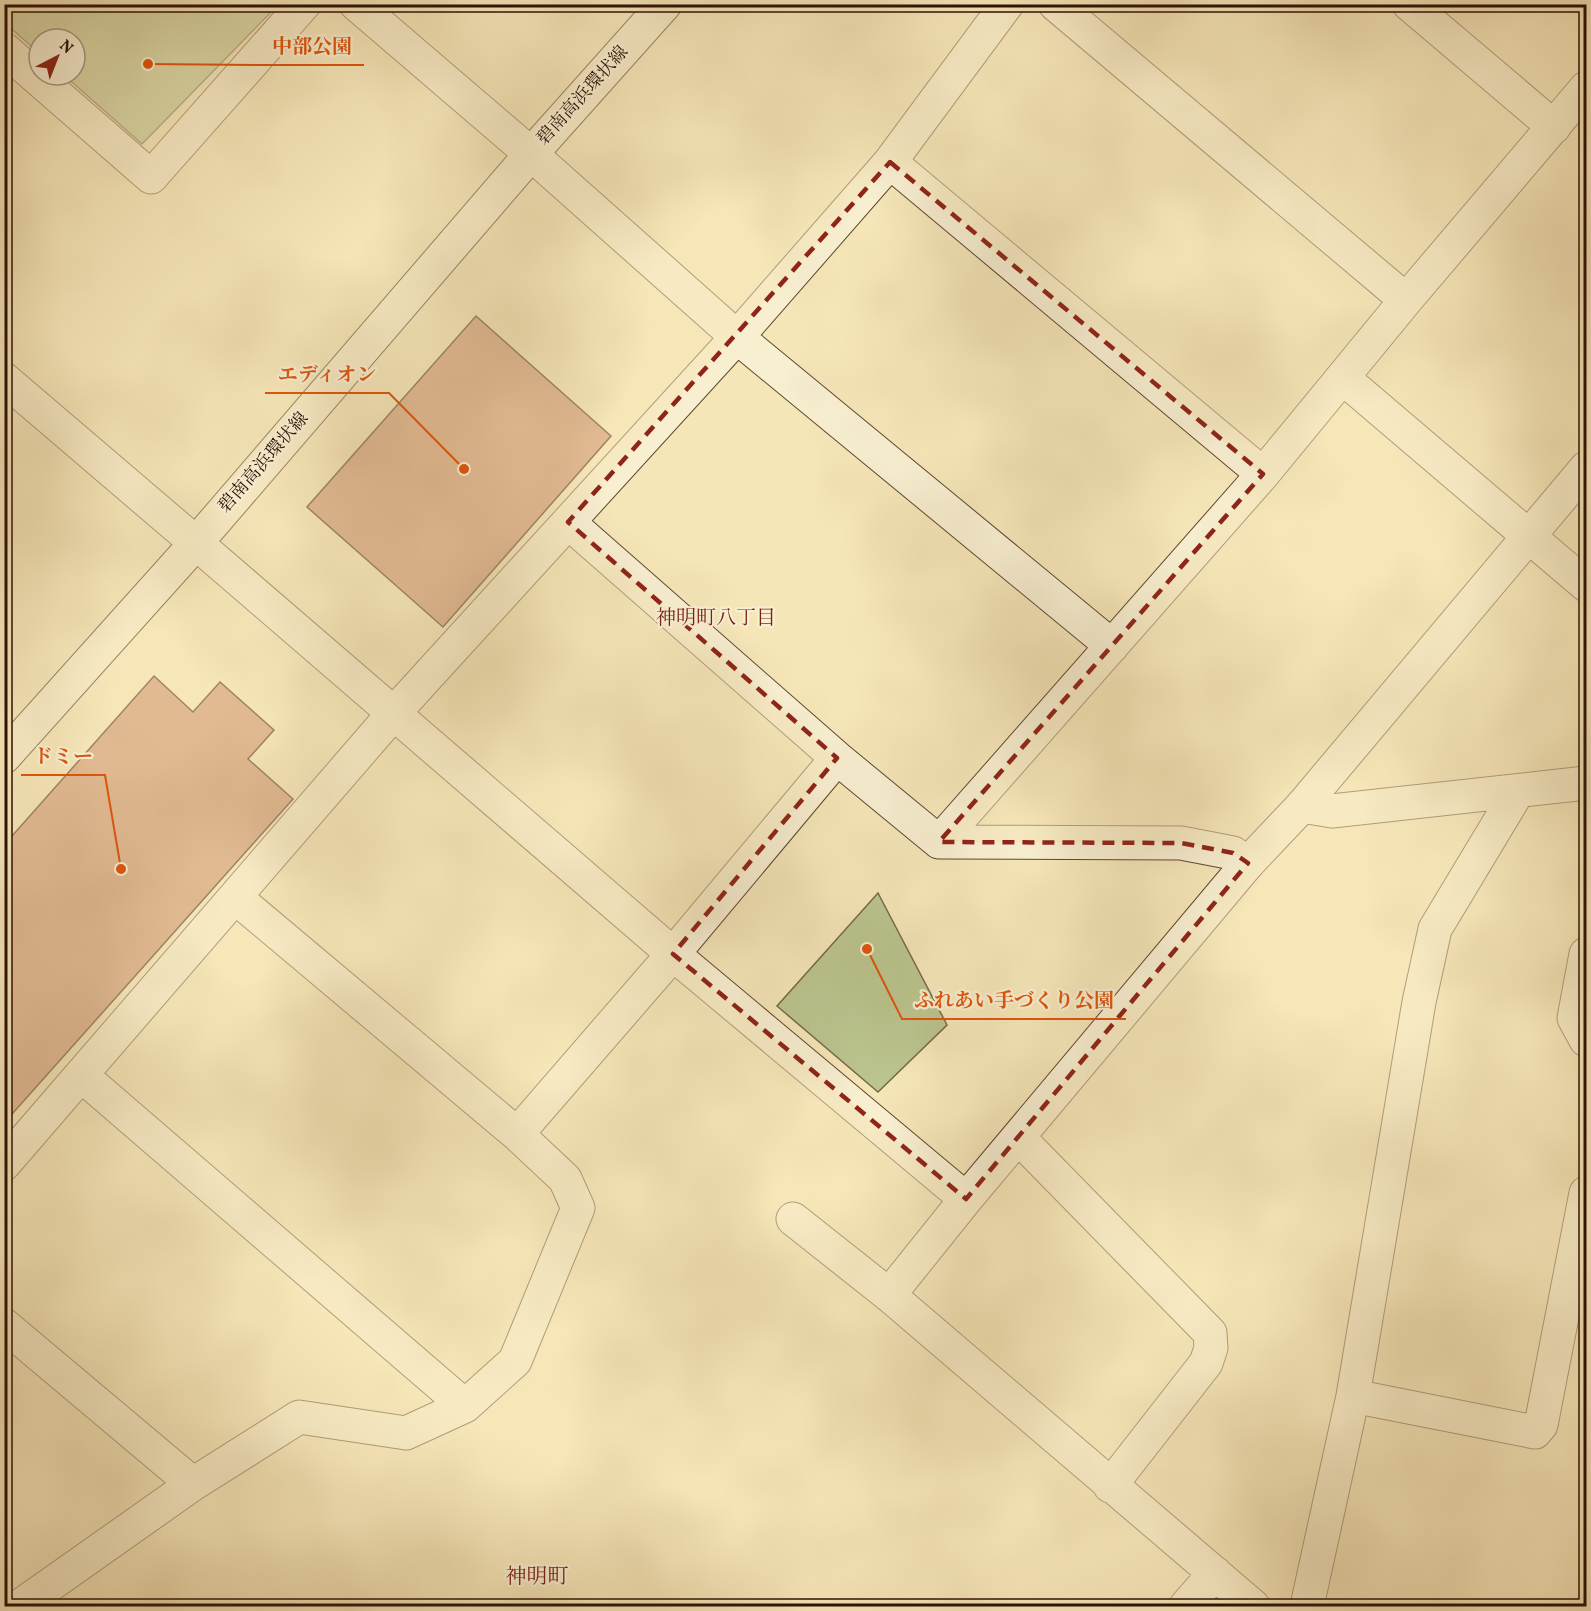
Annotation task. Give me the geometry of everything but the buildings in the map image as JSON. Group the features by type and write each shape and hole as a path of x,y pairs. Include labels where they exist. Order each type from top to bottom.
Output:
{"street":[{"path":"4,49 151,177 304,4"},
{"path":"356,4 531,154 737,337 1112,646"},
{"name":"碧南高浜環状線","path":"4,757 196,543 531,154 665,4"},
{"path":"4,1164 393,714 737,337 890,162 1007,4"},
{"path":"1055,4 1406,300"},
{"path":"1409,4 1554,127"},
{"path":"939,842 1263,474 1406,300 1587,88"},
{"path":"890,162 1263,474"},
{"path":"1343,378 1587,585"},
{"path":"4,379 674,954 966,1199"},
{"path":"889,1294 1248,863 1302,806 1587,468"},
{"path":"568,522 837,758 939,842 1181,843 1233,853 1248,863"},
{"path":"517,1134 674,954 837,758"},
{"path":"1302,806 1332,811 1587,783"},
{"path":"1307,1606 1353,1396 1419,1002 1436,929 1518,791"},
{"path":"20,1606 193,1484 299,1417 406,1433 465,1406 515,1361 578,1208 565,1179 517,1134 236,897"},
{"path":"1587,954 1574,1018 1587,1040"},
{"path":"81,1075 465,1406"},
{"path":"1019,1138 1210,1333 1211,1348 1206,1363 1110,1486"},
{"path":"1353,1396 1535,1432 1541,1425 1587,1193"},
{"path":"793,1220 889,1294 1110,1486 1253,1606"},
{"path":"4,1325 193,1484"},
{"path":"1186,1606 1215,1573"}],"highlighted area":[{"path":"890,162 1263,474 939,842 1181,843 1233,853 1248,863 966,1199 673,954 837,758 568,522"}],"green space":[{"path":"5,4 278,4 142,144 78,87 87,87 87,27 27,27 27,42 5,23"},
{"path":"878,893 947,1025 878,1092 777,1006"}],"place":[{"name":"中部公園","path":"148,64"},
{"name":"エディオン","path":"464,469"},
{"name":"ドミー","path":"121,869"},
{"name":"ふれあい手づくり公園","path":"867,949"}],"district":[{"name":"神明町八丁目","path":"716,619"},
{"name":"神明町","path":"537,1577"}]}
